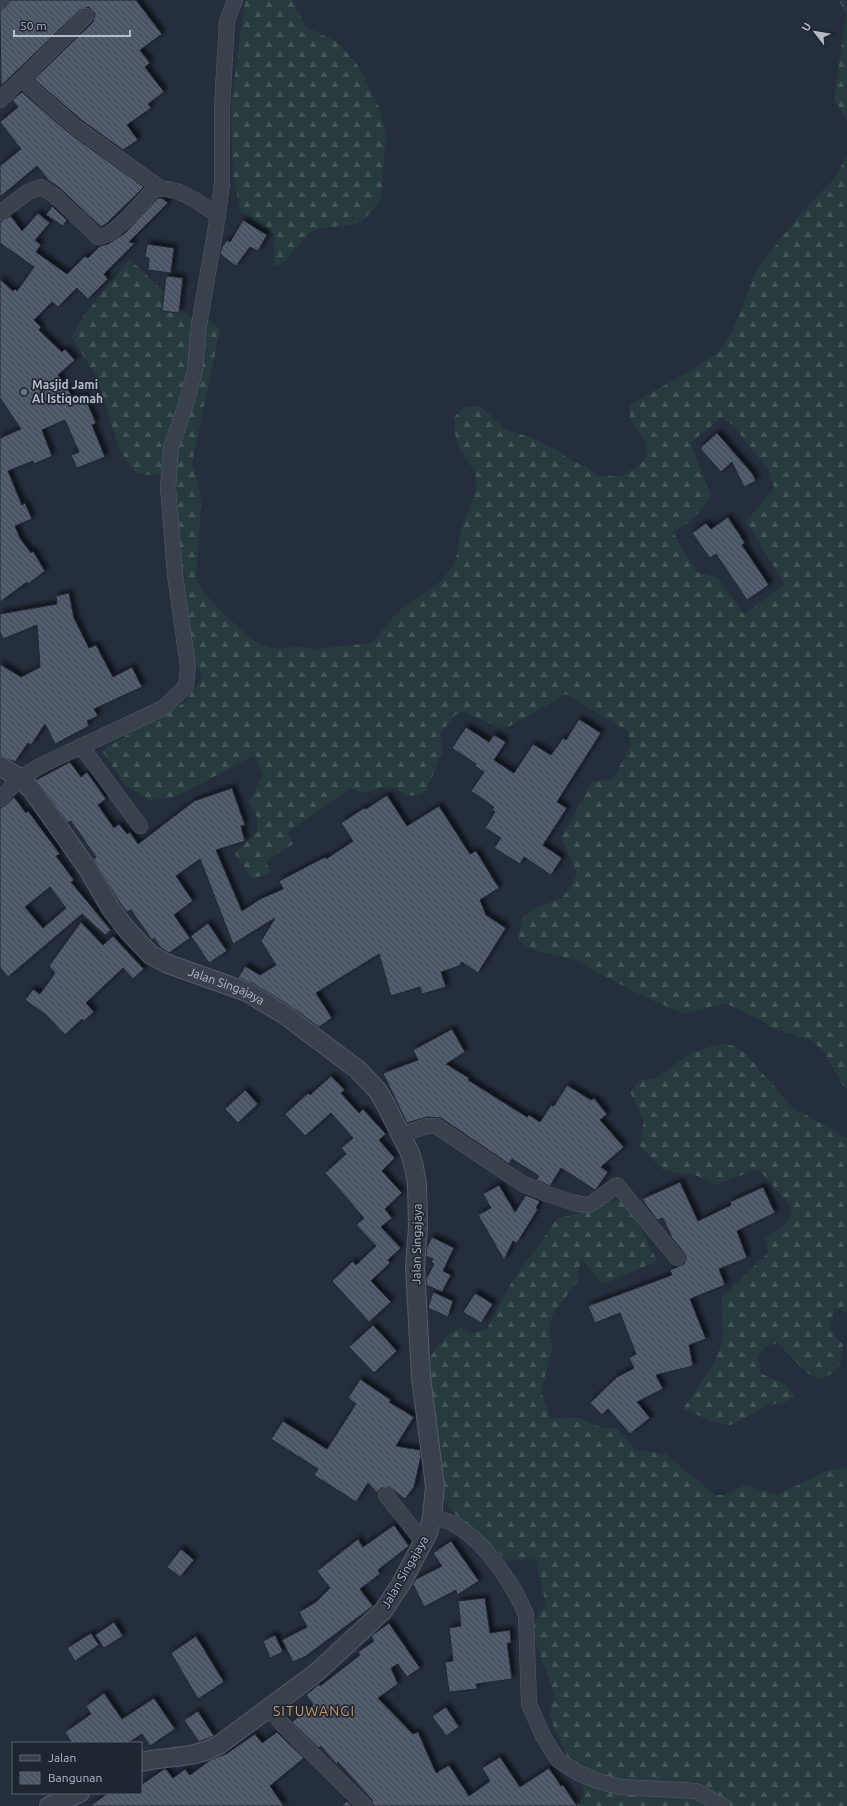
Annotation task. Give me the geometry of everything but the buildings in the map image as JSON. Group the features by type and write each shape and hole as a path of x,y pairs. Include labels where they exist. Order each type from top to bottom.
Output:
{"street":[{"path":"0,799 20,778 81,746 163,708 182,692 188,680 188,667 175,575 168,481 171,448 185,407 195,370 200,324 218,215 222,183 222,107 227,21 235,0"},
{"path":"0,100 86,16"},
{"path":"22,80 74,126 160,188"},
{"path":"0,213 28,192 41,187 54,195 98,237 102,237 112,232 154,189 160,188 175,190 191,197 218,215"},
{"path":"81,746 140,826"},
{"name":"Jalan Singajaya","path":"0,766 20,778 48,810 90,872 111,909 128,931 151,955 168,964 247,992 285,1015 357,1069 378,1091 410,1153 417,1184 416,1280 421,1377 435,1486 432,1517 428,1533 401,1584 383,1611 316,1672 219,1745 204,1753 178,1758 142,1762"},
{"path":"400,1135 427,1126 436,1126 523,1184 575,1203 587,1205 591,1204 617,1185 677,1258"},
{"path":"386,1495 423,1542"},
{"path":"432,1517 452,1523 473,1537 503,1573 521,1602 526,1615 529,1704 543,1736 558,1760 578,1774 598,1781 620,1787 696,1791 724,1806"},
{"path":"269,1708 283,1725 365,1806"},
{"path":"49,1806 78,1794"}],"green space":[{"path":"245,0 292,0 306,27 337,42 357,64 379,107 386,136 381,198 373,209 363,220 351,225 321,228 309,233 285,261 273,267 275,235 241,212 233,175 231,106"},
{"path":"839,0 847,0 847,120 834,100 846,14"},
{"path":"847,156 847,1089 843,1086 823,1050 812,1041 769,1027 764,1022 725,1003 684,1014 640,995 575,960 530,949 518,940 522,918 534,909 562,898 571,886 577,873 561,838 592,782 613,779 631,744 628,731 566,694 510,726 500,728 464,711 455,715 441,732 442,753 426,791 420,795 406,796 393,787 388,786 362,792 350,788 287,833 293,844 266,861 270,873 252,879 235,854 257,831 257,817 249,801 263,776 255,755 175,797 149,800 125,785 102,751 139,727 184,703 202,678 188,642 172,483 158,474 148,475 136,473 120,451 97,378 72,337 85,314 130,259 189,317 209,320 220,330 192,463 200,491 201,507 196,577 202,590 221,612 257,643 270,648 300,647 315,649 373,643 391,619 402,608 441,581 451,569 458,552 460,534 477,487 475,472 459,448 455,433 454,417 465,407 480,406 507,430 533,438 558,451 570,460 586,467 598,476 621,476 636,468 647,457 646,442 630,419 630,405 693,369 719,352 734,327 757,269 801,213 833,180","holes":["722,417 733,425 768,469 774,488 746,521 785,585 744,614 718,578 697,572 673,532 695,517 711,496 690,443"]},
{"path":"721,1044 735,1046 746,1054 792,1107 847,1138 847,1313 835,1308 829,1328 843,1345 840,1363 835,1371 819,1379 807,1373 777,1343 764,1347 758,1359 760,1373 786,1385 795,1397 782,1403 768,1405 731,1425 717,1423 683,1409 713,1365 723,1341 722,1297 768,1253 766,1238 784,1225 790,1217 791,1206 758,1169 716,1185 698,1176 663,1170 640,1146 644,1120 630,1092 640,1080 654,1079 693,1052"},
{"path":"620,1200 635,1217 657,1261 608,1282 601,1282 583,1261 579,1267 578,1281 553,1314 549,1328 552,1350 541,1391 550,1418 580,1418 602,1428 617,1428 636,1450 666,1454 715,1495 723,1495 745,1485 777,1495 829,1470 847,1467 847,1806 577,1806 584,1794 583,1787 555,1731 550,1715 554,1694 532,1632 538,1614 546,1605 536,1559 508,1561 456,1515 442,1497 438,1440 425,1368 431,1356 444,1339 460,1328 473,1333 487,1329 512,1282 557,1219 593,1209 603,1201"}],"place":[{"name":"Masjid Jami Al Istiqomah","path":"24,392"}],"district":[{"name":"SITUWANGI","path":"314,1711"}]}
